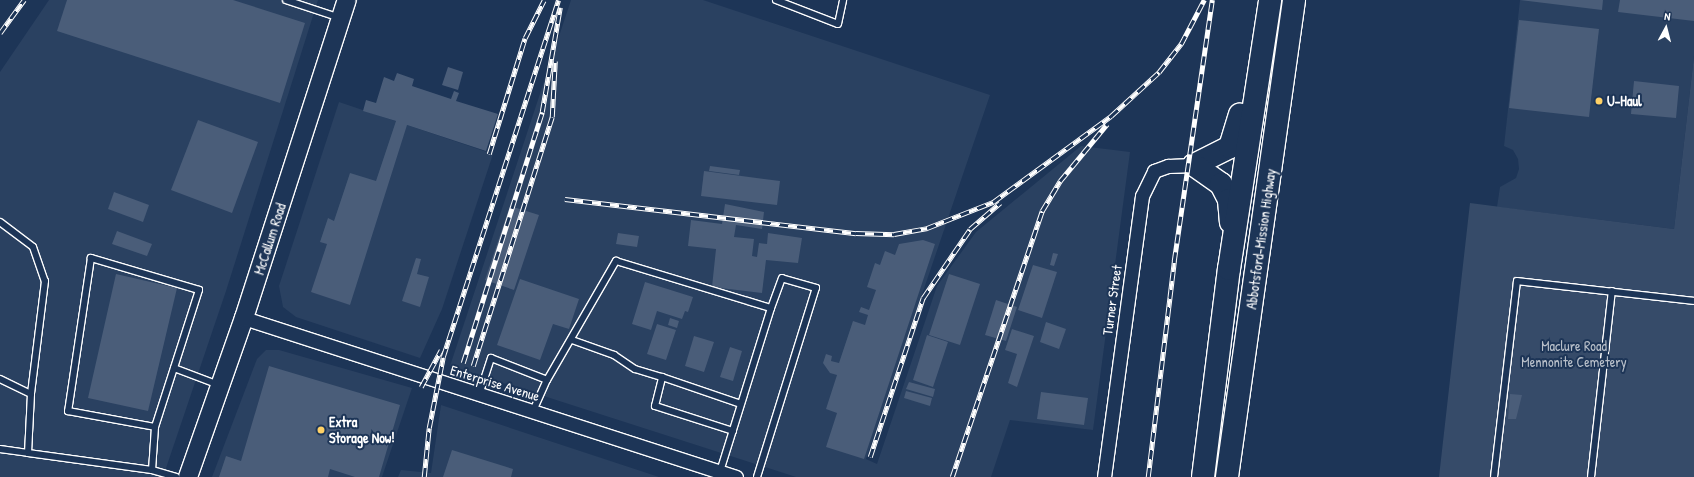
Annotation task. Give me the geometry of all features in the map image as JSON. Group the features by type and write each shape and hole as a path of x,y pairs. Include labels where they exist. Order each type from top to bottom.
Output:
{"highway":[{"path":"1229,269 1229,200 1220,184 1194,165 1230,147 1236,136 1256,0"},
{"name":"Abbotsford-Mission Highway","path":"1203,477 1229,269 1270,0"},
{"name":"Abbotsford-Mission Highway","path":"1227,477 1294,0"}],"main road":[{"name":"McCallum Road","path":"188,477 244,318 347,0"}],"street":[{"name":"Turner Street","path":"1104,477 1142,196 1154,171 1168,166 1194,165"},
{"name":"Enterprise Avenue","path":"244,318 736,477"}],"lane":[{"path":"286,0 341,18"},
{"path":"776,0 838,24 843,0"},
{"path":"792,7 794,0"},
{"path":"0,222 33,247 45,281 31,394 28,453"},
{"path":"152,470 155,427 199,290 91,258 68,411 155,427"},
{"path":"533,412 547,380 572,340 616,261 771,308"},
{"path":"720,472 771,308 782,278 816,288 757,477"},
{"path":"1494,477 1517,281 1694,301"},
{"path":"1591,477 1612,291"},
{"path":"572,340 614,355 635,369 742,404"},
{"path":"479,395 491,358 547,380"},
{"path":"174,368 220,386"},
{"path":"662,377 655,406 733,431"},
{"path":"0,379 31,394"},
{"path":"0,449 152,470 176,477"}],"shaded area":[{"path":"49,0 318,0 226,291 163,477 0,477 0,72"},
{"path":"571,0 703,0 990,95 866,459 877,464 937,286 976,232 1081,146 1130,152 1093,430 1010,420 991,477 796,477 450,366"},
{"name":"U-Haul","path":"1520,0 1694,0 1694,56 1674,229 1497,207 1500,187 1516,178 1519,169 1518,159 1513,150 1504,146"},
{"path":"339,102 493,154 442,309 420,358 296,317 283,307 279,286"},
{"name":"Extra Storage Now!","path":"266,350 279,350 412,388 382,477 212,477 257,359"},
{"path":"441,405 659,477 398,477 401,470 431,473"}],"green space":[{"name":"Maclure Road Mennonite Cemetery","path":"1694,56 1694,477 1439,477 1470,203 1674,229"}],"building":[{"path":"67,0 233,0 305,23 280,103 57,31"},
{"path":"1520,0 1603,0 1602,10"},
{"path":"1620,0 1694,0 1694,21 1618,12"},
{"path":"1519,20 1599,29 1589,117 1509,108"},
{"path":"448,67 463,72 458,90 442,85"},
{"path":"397,73 414,79 412,86 451,99 454,91 459,93 456,101 498,114 486,151 407,125 350,305 311,292 327,244 320,242 328,218 334,221 350,173 376,181 396,121 363,111 366,100 376,103 384,77 394,81"},
{"path":"1634,81 1679,86 1676,118 1631,114"},
{"path":"198,120 258,142 232,213 171,190"},
{"path":"710,166 740,170 739,175 709,171"},
{"path":"704,171 780,181 777,205 701,196"},
{"path":"114,192 149,205 143,222 108,209"},
{"path":"725,204 764,212 762,229 736,225 734,237 754,239 752,256 757,257 759,243 767,244 768,233 802,238 798,263 766,260 762,293 712,287 716,249 688,246 691,220 722,224"},
{"path":"510,206 539,215 514,290 485,280"},
{"path":"117,231 152,244 147,256 112,244"},
{"path":"618,233 639,236 637,247 616,244"},
{"path":"923,240 935,244 864,459 826,447 837,413 826,409 837,375 830,373 823,363 826,354 832,356 831,361 839,363 853,321 865,325 868,315 859,312 861,307 869,310 876,290 867,287 875,263 880,265 885,251 895,255 899,244"},
{"path":"1053,253 1058,254 1054,266 1050,265"},
{"path":"416,258 421,259 417,274 429,277 420,307 402,301"},
{"path":"1033,265 1057,272 1042,318 1018,310"},
{"path":"116,274 177,288 148,411 88,398"},
{"path":"949,274 980,284 960,345 929,335"},
{"path":"520,279 579,299 569,329 553,324 540,360 497,345"},
{"path":"645,282 693,297 688,312 685,311 682,319 657,311 651,330 632,324"},
{"path":"996,300 1017,307 1006,341 985,335"},
{"path":"670,318 679,321 677,328 668,325"},
{"path":"1046,322 1066,329 1059,349 1040,342"},
{"path":"657,324 676,330 666,360 647,354"},
{"path":"1012,329 1034,336 1017,387 1008,383 1017,354 1005,350"},
{"path":"927,335 948,342 933,387 913,380"},
{"path":"694,336 714,342 704,372 685,366"},
{"path":"730,347 742,351 733,381 720,377"},
{"name":"Extra Storage Now!","path":"269,366 400,405 379,477 355,477 330,469 328,477 219,477 226,456 241,461"},
{"path":"909,382 935,389 933,397 906,389"},
{"path":"906,391 932,398 930,406 904,398"},
{"path":"1041,392 1088,398 1084,425 1037,419"},
{"path":"1510,394 1522,395 1516,419 1508,419"},
{"path":"452,450 513,469 511,477 443,477"}],"railway":[{"path":"0,33 24,0"},
{"path":"489,154 525,38 544,0"},
{"path":"424,477 429,428 443,357 558,0"},
{"path":"565,199 856,233 894,234 927,228 993,202 1111,116 1159,72 1181,44 1204,0"},
{"path":"1148,477 1174,261 1212,0"},
{"path":"463,363 542,112 560,8"},
{"path":"473,366 552,117 555,61"},
{"path":"952,477 1042,211 1060,181 1107,124"},
{"path":"870,457 923,298 970,229 1000,203"},
{"path":"421,387 441,350"}],"place":[{"name":"U-Haul","path":"1599,101"},
{"name":"Extra Storage Now!","path":"321,430"}]}
